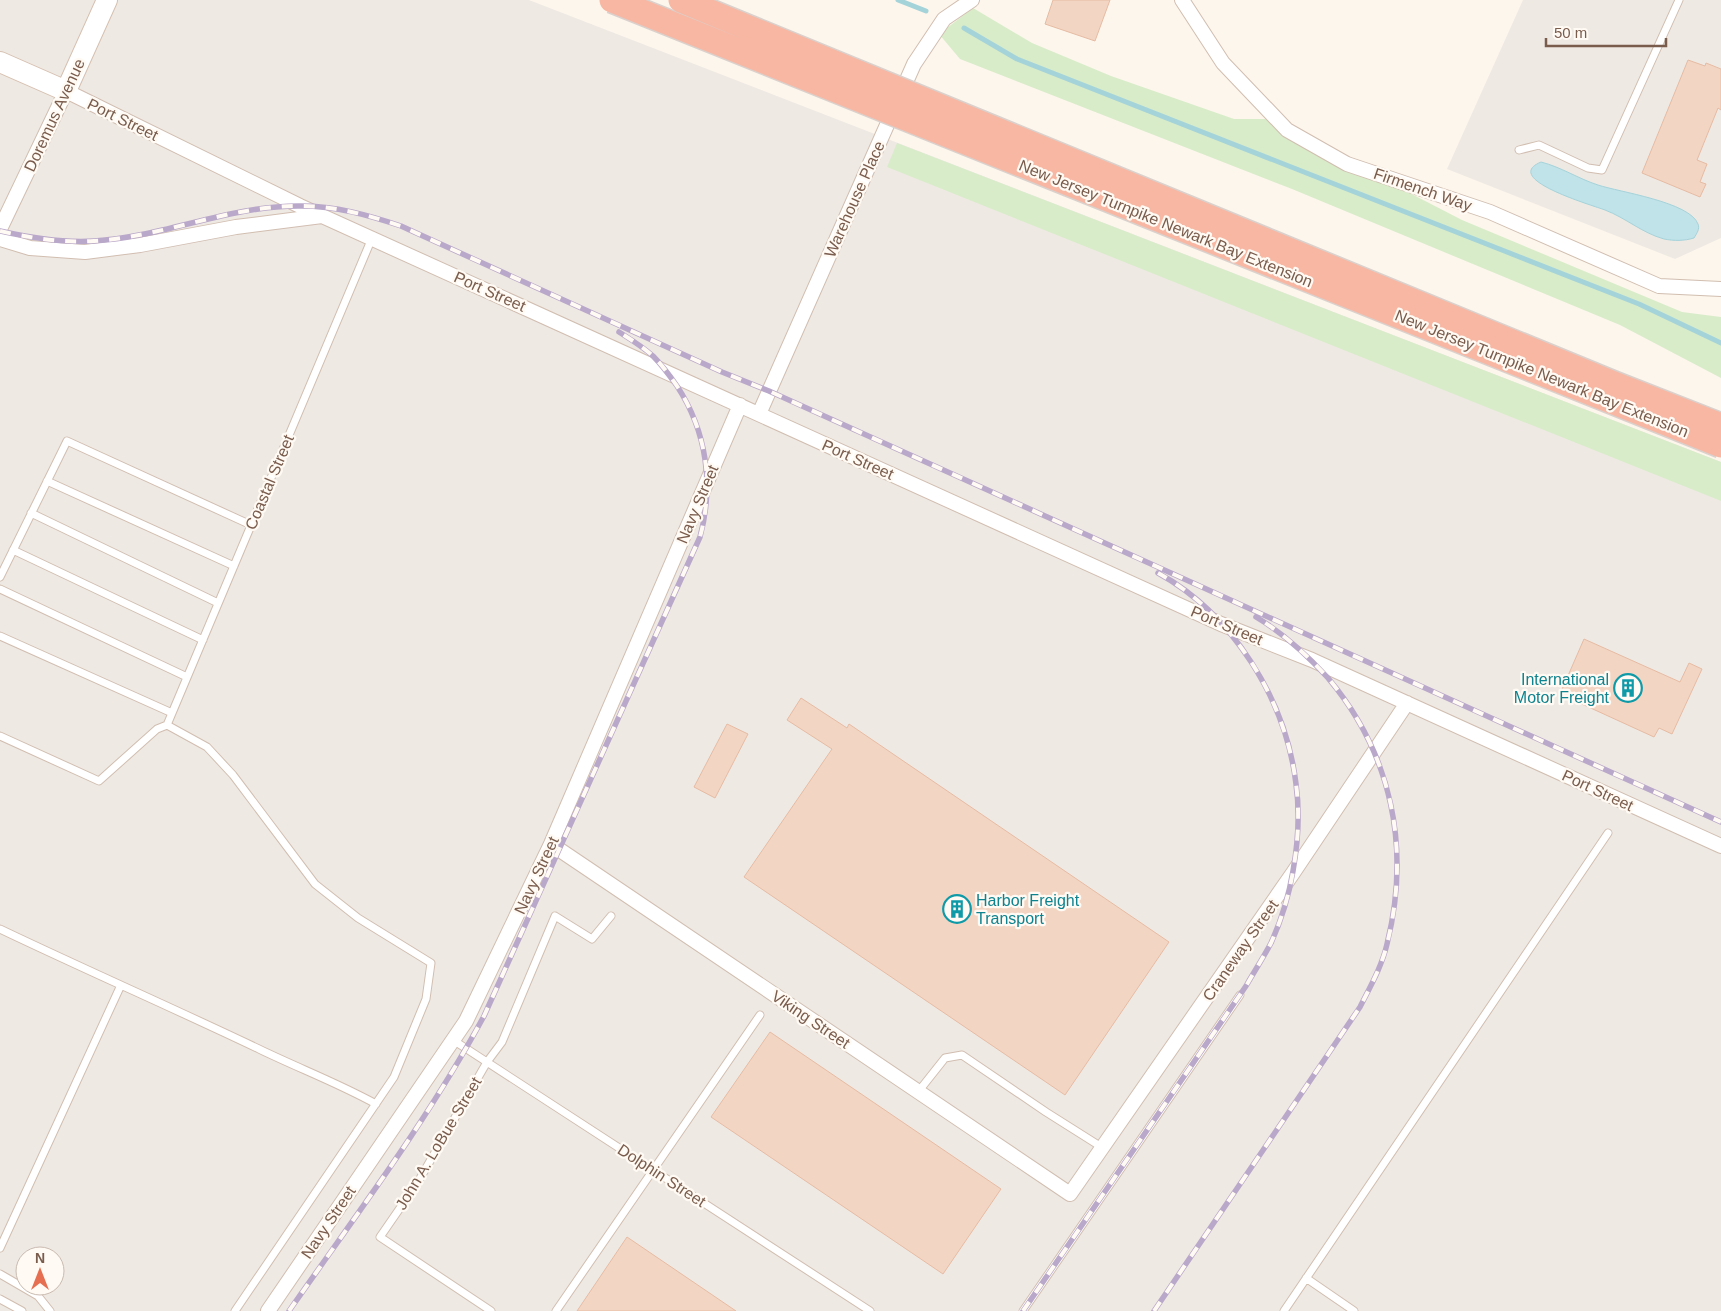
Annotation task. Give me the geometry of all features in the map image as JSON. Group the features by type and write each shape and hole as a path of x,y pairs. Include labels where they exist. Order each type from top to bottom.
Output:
{"highway":[{"name":"New Jersey Turnpike Newark Bay Extension","path":"612,0 1721,445"},
{"name":"New Jersey Turnpike Newark Bay Extension","path":"681,0 1721,426"}],"main road":[{"name":"Doremus Avenue","path":"66,91 107,0"},
{"name":"Port Street","path":"0,62 66,91"}],"street":[{"name":"Warehouse Place","path":"759,414 914,64 944,19 972,0"},
{"name":"Firmench Way","path":"1182,0 1223,63 1287,130 1347,164 1490,212 1659,286 1721,289"},
{"name":"Port Street","path":"66,91 323,216 1221,624 1312,660 1721,846"},
{"name":"Doremus Avenue","path":"0,229 66,91"},
{"path":"0,239 30,248 85,252 140,245 236,227 323,216"},
{"name":"Navy Street","path":"268,1311 466,1021 551,844 740,405"},
{"name":"Craneway Street","path":"1070,1194 1293,873 1407,703"},
{"name":"Viking Street","path":"551,844 1070,1194"}],"lane":[{"path":"1519,150 1539,145 1588,168 1602,170 1679,0"},
{"name":"Coastal Street","path":"167,725 372,238"},
{"path":"0,577 67,441 251,525"},
{"path":"47,481 234,566"},
{"path":"32,513 218,604"},
{"path":"13,550 203,640"},
{"path":"0,589 188,677"},
{"path":"0,636 172,713"},
{"path":"0,736 99,781 157,729 167,725 207,747 234,775 314,884 358,918 432,963 426,999 394,1077 236,1311"},
{"path":"1284,1311 1608,833"},
{"path":"486,1062 502,1042 555,916 592,939 611,916"},
{"path":"0,929 260,1050 322,1076 376,1104"},
{"path":"0,1248 121,986"},
{"name":"Craneway Street","path":"1023,1311 1240,995"},
{"path":"556,1311 760,1015"},
{"name":"Dolphin Street","path":"453,1040 870,1311"},
{"path":"918,1092 945,1058 962,1056 1102,1148"},
{"name":"John A. LoBue Street","path":"486,1062 418,1182 380,1236 492,1311"},
{"path":"0,1274 38,1296 50,1311"},
{"path":"1306,1278 1354,1311"},
{"path":"0,1299 22,1311"}],"shaded area":[{"path":"0,0 529,0 1721,462 1721,1311 0,1311"},
{"path":"1523,0 1721,0 1721,238 1675,259 1447,169"}],"green space":[{"path":"973,8 1032,43 1111,76 1234,119 1266,119 1462,220 1682,312 1721,317 1721,378 1620,325 1292,189 960,59 939,34"},
{"path":"897,143 1721,462 1721,501 887,167"}],"water":[{"path":"1541,162 1598,185 1653,199 1682,210 1692,216 1698,224 1698,231 1694,238 1686,240 1664,239 1648,233 1613,213 1570,198 1541,184 1532,176 1532,169"}],"building":[{"path":"1053,0 1110,0 1095,41 1045,24"},
{"path":"1688,60 1705,66 1706,63 1721,69 1721,110 1718,108 1697,160 1707,164 1700,182 1706,184 1700,197 1642,173"},
{"name":"International Motor Freight","path":"1584,639 1680,682 1689,663 1702,669 1672,734 1659,728 1654,737 1560,694"},
{"name":"Harbor Freight Transport","path":"801,698 847,728 849,724 1169,942 1065,1095 744,877 832,749 787,720"},
{"path":"727,724 748,734 715,798 694,787"},
{"path":"770,1032 1001,1189 943,1274 711,1117"},
{"path":"627,1237 736,1311 577,1311"}],"waterway":[{"path":"898,0 926,11"},
{"path":"964,28 1017,59 1639,304 1721,343"}],"railway":[{"path":"0,231 47,239 94,241 146,234 249,210 301,206 314,206 352,212 401,226 1721,822"},
{"path":"289,1311 415,1130 484,1016 700,537 707,498 707,478 701,440 695,422 677,386 660,363 645,349 619,332"},
{"path":"1023,1311 1246,986 1275,935 1287,899 1293,871 1298,828 1296,784 1290,752 1281,721 1268,691 1251,662 1210,611 1185,590 1158,573"},
{"path":"1154,1311 1360,1007 1382,960 1394,908 1397,873 1396,838 1381,770 1368,738 1350,707 1328,678 1294,645 1256,617"}],"place":[{"name":"International Motor Freight","path":"1628,688"},
{"name":"Harbor Freight Transport","path":"957,909"}]}
